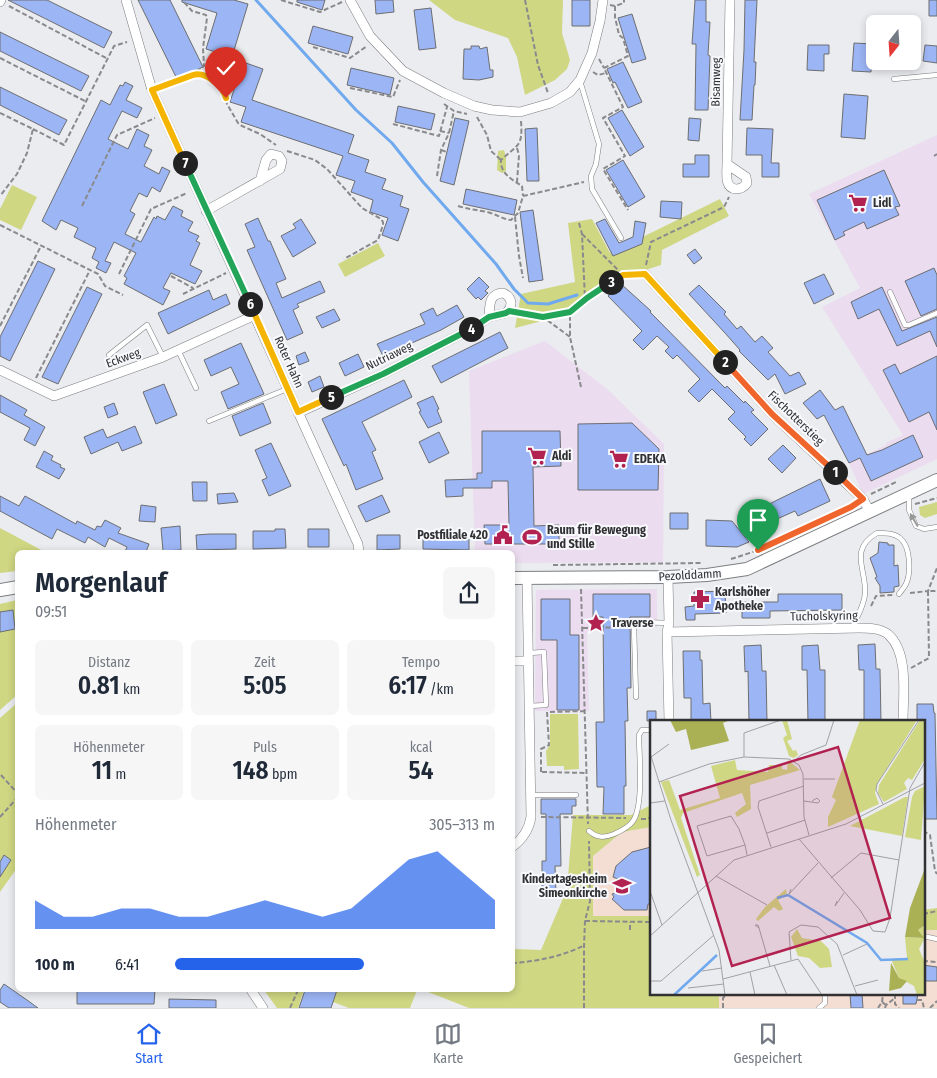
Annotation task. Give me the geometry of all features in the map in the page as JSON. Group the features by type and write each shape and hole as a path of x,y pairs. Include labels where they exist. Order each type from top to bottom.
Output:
{"street":[{"name":"Roter Hahn","path":"126,0 152,90 358,544 359,550"},
{"path":"344,1 370,36 403,71 474,106 492,110 520,112 552,102 570,92 580,80 592,53 603,0"},
{"name":"Bisamweg","path":"730,0 726,180 729,186 733,188"},
{"path":"727,164 746,177 744,187 733,188"},
{"path":"206,210 260,181"},
{"name":"Fischotterstieg","path":"645,274 772,414 863,499 870,512"},
{"path":"489,317 490,300 496,294 503,293 508,296 511,304 509,311"},
{"name":"Nutriaweg","path":"298,412 383,374 475,327 489,317 509,311"},
{"name":"Eckweg","path":"0,370 54,396 163,357 255,315"},
{"name":"Pezolddamm","path":"515,578 707,575 747,569 937,480"},
{"path":"668,576 669,720"},
{"path":"515,844 524,836 531,817 527,577"},
{"path":"0,590 15,588"},
{"name":"Tucholskyring","path":"667,632 875,629 888,634 899,649 903,673 903,720"},
{"path":"515,661 528,657"},
{"path":"252,992 259,1007"}],"lane":[{"path":"894,79 937,75"},
{"path":"580,80 599,144 596,164 591,176 592,189 621,238"},
{"path":"890,292 906,325 937,313"},
{"path":"110,354 145,325 148,326 163,357"},
{"path":"178,350 196,388"},
{"path":"209,421 288,389"},
{"path":"909,493 909,510 916,526 924,529 937,527"},
{"path":"852,628 863,606 865,597 861,553 866,542 877,533 894,534 905,544 908,572 906,585 899,594"},
{"path":"636,697 634,626 639,622 669,623"},
{"path":"528,657 544,652 546,705 529,706"},
{"path":"589,831 598,837 604,837 632,823 639,802 639,736 642,730 650,730"},
{"path":"531,795 576,795"},
{"path":"924,936 937,939"},
{"path":"819,1008 825,1004 826,996"}],"path":[{"path":"152,90 194,74 204,66 202,48 206,15 192,11 182,0"},
{"path":"281,0 320,12 344,1 345,9"},
{"path":"525,0 538,65 552,102"},
{"path":"624,0 624,3 615,6 619,35 623,38 628,56 604,68 623,107 603,118 625,156 603,169 628,210"},
{"path":"0,1 107,58"},
{"path":"0,113 64,145 114,46 137,40"},
{"path":"313,47 350,58 368,46 364,42"},
{"path":"0,58 85,101"},
{"path":"592,72 598,75 606,73"},
{"path":"194,74 206,77 222,88 227,104 242,126 260,134 280,147"},
{"path":"350,88 393,97 401,76"},
{"path":"393,124 439,136 450,95"},
{"path":"440,100 454,111 477,116 487,135 491,151 501,160 502,170 522,186 523,196 515,217 523,278"},
{"path":"437,176 441,150 449,133 454,111"},
{"path":"82,206 117,135 163,114"},
{"path":"501,160 517,148 522,135 520,118"},
{"path":"0,196 17,174 27,153 32,129"},
{"path":"440,131 449,133"},
{"path":"517,148 519,155 517,183"},
{"path":"286,150 315,160 327,169 362,208 383,222 378,240 344,259"},
{"path":"441,150 447,152"},
{"path":"523,196 591,181"},
{"path":"509,311 543,317 570,312 585,299 623,275 645,274 651,242 724,206 733,188"},
{"path":"119,274 150,208 196,189"},
{"path":"458,206 489,213 502,219 511,220 515,217"},
{"path":"579,223 582,234 585,299"},
{"path":"0,225 98,274 106,286 123,294"},
{"path":"582,234 623,275"},
{"path":"0,326 41,246"},
{"path":"32,386 90,270"},
{"path":"183,294 233,270"},
{"path":"171,276 194,288"},
{"path":"570,312 570,337 581,387"},
{"path":"543,317 570,337"},
{"path":"863,499 896,482"},
{"path":"729,560 784,538"},
{"path":"546,565 707,563"},
{"path":"581,576 590,901 585,921 584,1008"},
{"path":"903,673 929,658 928,591 937,591"},
{"path":"583,628 634,626"},
{"path":"542,772 541,749 549,745 547,712 585,712"},
{"path":"530,772 587,773"},
{"path":"1,774 15,791"},
{"path":"0,817 15,802"},
{"path":"531,817 634,819 650,818"},
{"path":"924,832 930,835 937,874"},
{"path":"924,914 937,910"},
{"path":"585,921 650,922"},
{"path":"630,922 630,930"},
{"path":"515,963 552,957 584,946"},
{"path":"924,961 937,962"},
{"path":"290,1008 297,992"},
{"path":"723,1008 726,996"},
{"path":"878,1008 882,1002 883,996"},
{"path":"882,1002 885,1006 895,998"},
{"path":"895,998 895,1004 899,1008"},
{"path":"917,1000 922,1000 924,1008"},
{"path":"930,1008 937,1002"}],"shaded area":[{"path":"937,135 937,459 863,494 849,463 903,435 822,307 860,288 809,194"},
{"path":"545,341 607,389 664,444 663,562 515,563 515,550 475,550 469,371"},
{"path":"657,589 657,628 587,631 589,711 535,711 536,590"},
{"name":"Kindertagesheim Simeonkirche","path":"650,827 650,916 593,917 593,856 622,832"},
{"path":"924,930 937,930 937,1008 719,1008 719,996 924,996"}],"green space":[{"path":"429,0 563,0 562,33 570,60 567,69 555,80 525,95 517,57 508,38 455,20"},
{"path":"504,150 506,171 502,173 497,170 498,151"},
{"path":"12,185 37,197 21,230 0,220 0,209"},
{"path":"720,199 729,216 662,250 661,265 624,277 573,313 515,328 521,294 575,282 568,223 592,219 610,253"},
{"path":"378,243 385,256 345,277 338,264"},
{"path":"937,502 937,514 925,518 920,515 919,507"},
{"path":"0,528 41,550 15,550 15,571 0,573"},
{"path":"15,600 15,697 0,710 0,604"},
{"path":"15,705 15,871 0,892 0,718"},
{"path":"550,714 578,714 579,769 564,770 564,766 547,766 546,751 550,745"},
{"path":"650,806 650,827 622,832 593,856 593,916 650,916 650,996 719,996 719,1008 469,1008 428,992 515,992 515,949 541,950 567,889 573,815 631,815"},
{"path":"937,908 937,930 924,930 924,910"},
{"path":"265,992 303,992 298,1008 277,1008"},
{"path":"336,992 416,992 410,1008 349,1008 333,1002"}],"building":[{"path":"8,0 47,0 112,32 104,48"},
{"path":"138,0 170,0 203,67 177,79"},
{"path":"182,0 234,0 248,4 232,57 206,49 217,13 182,2"},
{"path":"297,0 325,0 322,10 297,2"},
{"path":"375,0 393,0 394,12 376,14"},
{"path":"572,0 590,0 590,26 572,26"},
{"path":"695,0 706,0 706,22 710,22 708,110 695,110 696,44 692,44"},
{"path":"745,0 757,0 754,62 756,62 752,120 740,120"},
{"path":"929,0 937,0 937,16 929,16"},
{"path":"431,8 436,48 419,50 414,10"},
{"path":"632,14 646,59 632,63 618,18"},
{"path":"313,26 353,37 348,54 308,43"},
{"path":"0,32 89,76 81,91 0,51"},
{"path":"854,43 866,44 866,70 871,70 871,72 852,71"},
{"path":"808,45 829,45 829,54 824,54 824,71 807,70"},
{"path":"925,45 937,46 937,63 923,61"},
{"path":"471,46 479,46 480,49 487,47 490,70 493,70 493,77 479,80 463,79 464,49 471,49"},
{"path":"243,62 263,69 252,100 354,135 348,153 369,160 365,172 386,179 382,189 403,196 400,206 409,209 398,241 382,235 388,218 370,212 373,200 351,192 355,181 336,175 343,156 241,122 246,107 230,102"},
{"path":"623,62 642,102 628,108 607,69"},
{"path":"351,68 394,78 390,95 347,85"},
{"path":"125,82 133,86 126,100 142,108 137,118 122,111 108,139 128,149 137,129 149,135 144,146 152,150 144,166 159,174 162,167 170,171 160,192 152,187 147,197 139,193 130,211 135,214 125,234 141,242 154,217 156,219 157,216 165,220 173,206 183,211 181,216 193,222 188,231 199,236 196,241 200,243 190,265 202,271 195,284 171,273 163,288 170,291 163,305 124,284 127,278 124,276 136,253 114,242 105,261 111,263 106,273 96,268 99,262 92,258 96,248 74,237 78,228 61,220 56,230 42,221 101,100 110,105 120,85 123,86"},
{"path":"0,87 67,120 59,135 0,105"},
{"path":"844,94 868,96 865,139 841,137"},
{"path":"398,106 435,114 431,130 395,122"},
{"path":"622,110 644,147 630,156 608,118"},
{"path":"455,118 469,121 454,185 440,181"},
{"path":"689,118 701,119 699,141 688,140"},
{"path":"537,128 539,181 527,181 525,129"},
{"path":"747,128 773,129 771,163 779,163 779,177 762,177 762,155 746,155"},
{"path":"695,155 709,155 709,177 683,177 683,164 695,164"},
{"path":"623,160 645,197 628,207 606,170"},
{"name":"Lidl","path":"884,170 900,206 895,207 899,215 867,229 864,222 843,232 845,235 835,240 817,200"},
{"path":"466,189 517,200 514,215 463,204"},
{"path":"661,201 682,202 681,219 660,217"},
{"path":"533,210 543,280 529,282 520,212"},
{"path":"258,218 286,279 276,283 282,298 320,281 325,292 297,304 299,307 293,310 303,333 287,340 247,250 255,247 245,224"},
{"path":"301,219 316,243 293,257 281,236 296,228 293,224"},
{"path":"605,219 619,243 633,237 635,221 646,223 642,244 613,256 596,223"},
{"path":"695,249 702,258 694,264 687,255"},
{"path":"38,261 55,269 10,361 0,356 0,337"},
{"path":"934,268 937,275 937,309 921,316 905,281"},
{"path":"824,274 834,294 814,304 804,283"},
{"path":"479,277 489,287 485,291 488,293 481,300 478,297 476,299 467,289"},
{"path":"620,283 651,311 725,388 727,386 754,410 751,412 768,429 751,446 744,439 746,437 728,419 735,412 712,389 699,402 688,391 700,379 677,355 673,359 665,351 669,347 657,336 643,350 633,340 642,331 608,296"},
{"path":"699,285 726,312 724,314 737,329 741,326 755,342 762,336 773,348 768,352 790,376 799,372 806,384 785,394 775,374 768,380 739,351 689,294"},
{"path":"87,287 102,294 58,384 42,377"},
{"path":"882,287 902,331 937,317 937,347 930,331 897,346 879,309 858,319 851,302"},
{"path":"209,290 213,300 226,294 230,304 168,334 158,313"},
{"path":"457,305 464,317 441,330 394,351 395,353 384,358 377,344 425,324 420,314 433,308 437,316"},
{"path":"334,309 340,320 322,328 316,317"},
{"path":"500,332 508,348 441,383 432,366"},
{"path":"241,343 264,394 228,409 221,392 239,384 231,367 211,376 204,360"},
{"path":"305,352 309,361 299,365 296,356"},
{"path":"358,354 364,367 345,376 339,363"},
{"path":"937,356 937,430 929,412 909,422 883,370 895,364 900,374"},
{"path":"320,376 324,387 312,392 308,382"},
{"path":"404,380 412,397 362,422 376,450 372,452 383,479 356,490 346,464 344,466 322,419"},
{"path":"164,384 177,415 156,424 143,392"},
{"path":"820,390 835,410 843,406 867,455 913,435 923,457 871,481 860,458 849,463 824,415 817,419 803,403"},
{"path":"0,395 27,410 24,415 45,427 35,446 24,440 30,428 0,412"},
{"path":"433,396 442,422 428,428 419,412 421,411 417,403"},
{"path":"114,403 118,414 108,418 104,407"},
{"path":"263,403 271,423 240,436 232,416"},
{"name":"EDEKA","path":"632,423 659,449 658,490 578,490 578,424"},
{"path":"135,426 142,443 122,451 118,442 91,454 84,437 103,429 107,438"},
{"path":"482,431 560,431 561,466 533,467 534,526 559,525 559,544 485,544 484,525 509,525 508,481 492,481 492,488 463,488 463,496 446,497 445,480 477,479 477,473 482,473"},
{"path":"439,432 449,453 429,463 419,442"},
{"path":"271,443 291,486 269,496 262,480 267,478 255,450"},
{"path":"783,445 796,458 782,473 768,459"},
{"path":"44,451 53,456 51,460 65,469 59,479 36,467"},
{"path":"820,479 830,501 798,516 795,511 768,523 761,508"},
{"path":"192,482 207,482 207,501 193,501"},
{"path":"234,493 238,502 218,504 217,494"},
{"path":"382,495 390,512 366,522 358,506"},
{"path":"0,496 19,506 25,496 76,524 77,521 95,530 97,526 101,527 105,520 121,528 118,533 149,544 147,550 126,550 127,547 109,538 105,547 88,537 85,543 57,529 52,539 0,511"},
{"path":"141,505 156,507 155,522 139,521"},
{"path":"670,513 688,513 688,529 670,529"},
{"path":"706,520 732,521 749,542 737,547 706,546"},
{"path":"180,526 181,550 163,550 161,528"},
{"path":"275,529 285,529 286,548 253,549 253,531 275,531"},
{"path":"308,529 329,529 329,547 308,547"},
{"path":"236,534 236,549 197,550 196,535"},
{"path":"377,535 400,535 400,549 377,550"},
{"path":"423,536 469,537 469,550 423,549"},
{"path":"879,542 894,545 894,566 898,565 899,586 894,587 894,592 880,593 880,586 875,578 877,577 870,558 878,553"},
{"path":"725,591 726,613 695,614 695,620 686,620 685,607 694,606 694,592"},
{"path":"593,594 650,594 650,617 630,617 631,688 627,688 628,721 625,721 626,786 624,786 624,814 603,814 604,787 597,787 596,722 604,722 603,617 593,617"},
{"path":"778,594 842,594 842,610 770,611 770,618 742,618 742,602 778,602"},
{"path":"541,599 570,599 570,635 579,635 579,710 557,710 557,640 541,640"},
{"path":"13,610 15,629 0,632 0,612"},
{"path":"875,644 876,669 880,669 881,720 864,720 864,670 859,670 858,645"},
{"path":"761,645 762,671 766,671 767,720 749,720 748,671 745,672 744,646"},
{"path":"818,645 820,670 825,670 825,720 808,720 807,670 802,670 802,646"},
{"path":"683,651 700,651 703,704 710,703 711,720 691,720 691,698 684,698"},
{"path":"917,704 933,704 935,713 937,819 924,819 924,720 917,720"},
{"path":"647,711 656,711 656,720 647,721"},
{"path":"541,799 576,799 576,806 572,806 572,814 560,814 561,866 555,866 556,894 542,894 542,861 546,861 546,814 541,814"},
{"path":"650,847 650,904 648,904 647,910 624,910 612,899 614,897 612,894 619,892 620,880 613,877 616,866 632,852"},
{"path":"4,855 11,860 0,877 0,862"},
{"path":"924,965 937,967 937,981 924,981"},
{"path":"4,984 38,1008 9,1008 0,1002 0,990"},
{"path":"77,992 155,992 154,1004 77,1004"},
{"path":"304,992 336,992 331,1008 299,1008"},
{"path":"850,996 862,996 863,1008 851,1008"},
{"path":"903,996 918,996 916,1004 903,1004"},
{"path":"169,999 216,1000 216,1008 169,1008"}],"waterway":[{"path":"256,0 356,110 392,143 423,182 528,303 548,304 577,295"}],"place":[{"name":"Lidl","path":"858,203"},
{"name":"Aldi","path":"537,456"},
{"name":"EDEKA","path":"619,459"},
{"name":"Postfiliale 420","path":"503,535"},
{"name":"Raum für Bewegung und Stille","path":"532,537"},
{"name":"Karlshöher Apotheke","path":"700,599"},
{"name":"Traverse","path":"596,623"},
{"name":"Kindertagesheim Simeonkirche","path":"622,886"}],"route":[{"path":"226,98 222,88 215,82 194,74 152,90 298,412 383,374 475,327 489,317 509,311 543,317 570,312 587,298 623,275 645,274 772,414 863,499 851,507 758,550"}]}
